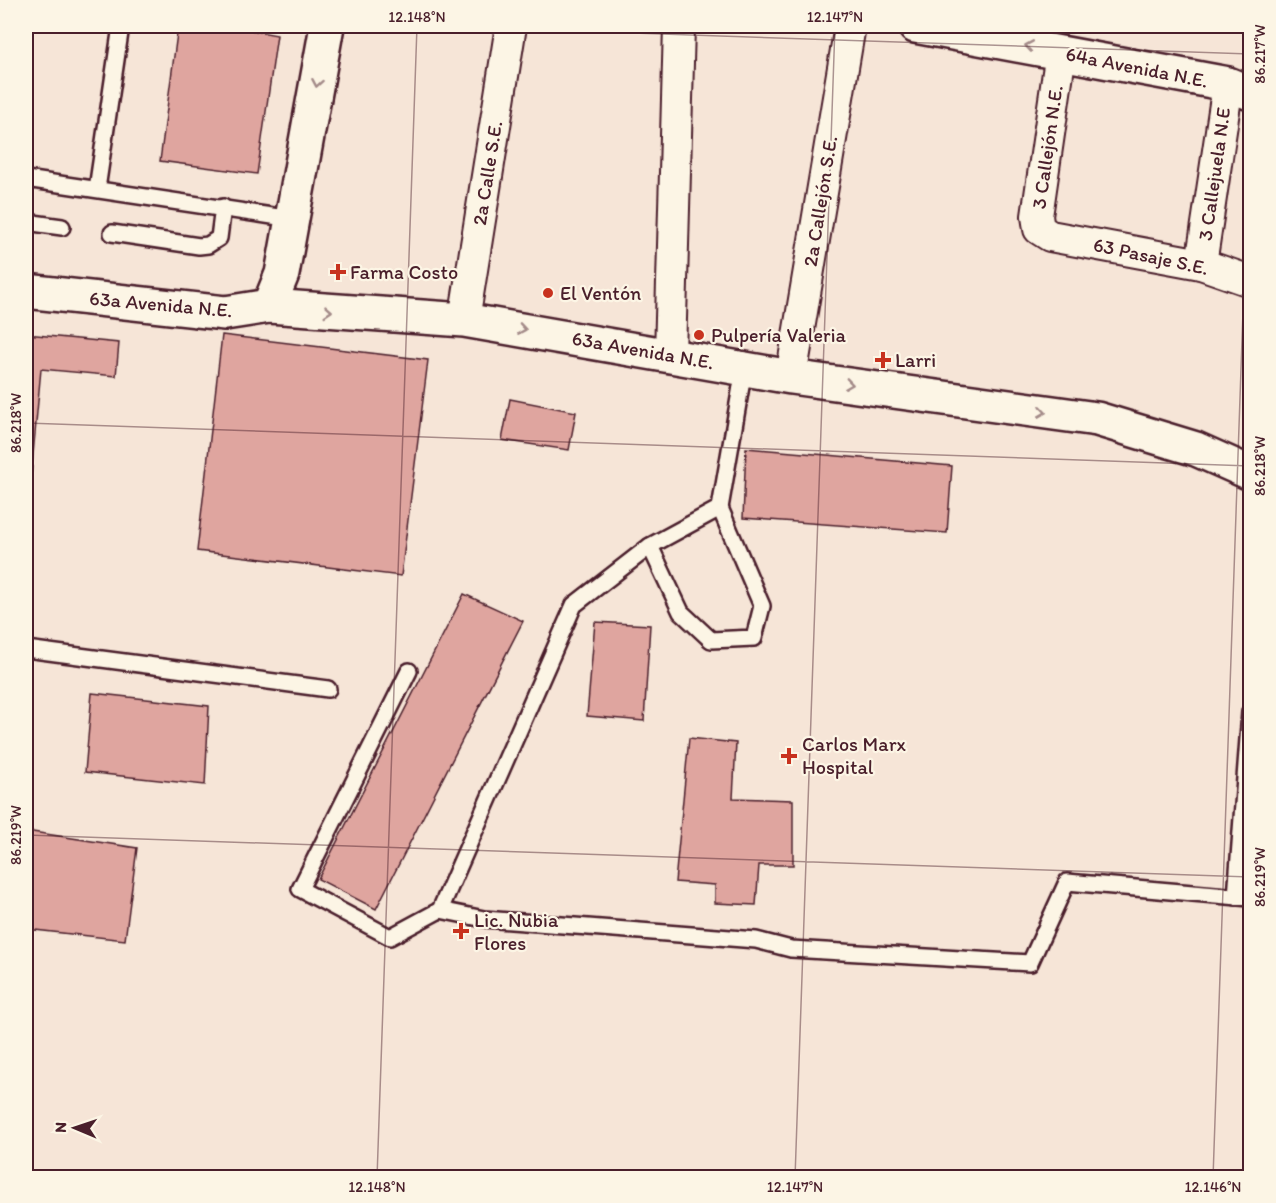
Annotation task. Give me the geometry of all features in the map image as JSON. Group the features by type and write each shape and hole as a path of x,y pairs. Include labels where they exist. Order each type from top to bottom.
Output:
{"street":[{"path":"269,306 282,274 327,26"},
{"name":"2a Calle S.E.","path":"464,320 511,26"},
{"path":"670,355 679,26"},
{"name":"2a Callejón S.E.","path":"791,377 850,26"},
{"name":"64a Avenida N.E.","path":"915,26 1061,52 1239,88"},
{"name":"3 Callejón N.E.","path":"1050,236 1039,229 1037,216 1061,52"},
{"name":"3 Callejuela N.E","path":"1201,264 1239,88"},
{"name":"63 Pasaje S.E.","path":"1050,236 1201,264 1251,281"},
{"name":"63a Avenida N.E.","path":"26,291 225,313 269,306 464,320 791,377 1097,419 1196,449 1251,473"}],"lane":[{"path":"97,189 121,26"},
{"path":"26,179 292,219"},
{"path":"112,233 199,246 208,245 219,238 223,207"},
{"path":"26,222 62,227"},
{"path":"650,546 681,612 711,640 754,638 762,606 720,508 744,369"},
{"path":"409,671 300,889 390,937 440,910 574,605 650,546 720,508"},
{"path":"26,649 328,689"},
{"path":"440,910 484,918 756,940 791,949 1030,963 1067,882 1243,897 1251,712"}],"building":[{"path":"178,26 239,26 239,28 277,35 257,174 160,161"},
{"path":"26,334 119,343 116,376 41,369 30,487 26,486"},
{"path":"222,335 428,360 401,576 197,551"},
{"path":"510,399 576,412 569,450 502,440"},
{"path":"746,448 952,466 947,533 743,518"},
{"path":"464,594 523,621 376,909 318,879"},
{"path":"595,622 650,625 644,721 587,716"},
{"path":"92,693 209,706 205,785 85,772"},
{"path":"689,738 736,743 733,798 793,800 793,865 759,865 756,905 715,903 715,885 675,882"},
{"path":"26,831 137,848 125,940 26,929"}],"place":[{"name":"Farma Costo","path":"338,272"},
{"name":"El Ventón","path":"548,293"},
{"name":"Pulpería Valeria","path":"699,335"},
{"name":"Larri","path":"883,360"},
{"name":"Carlos Marx Hospital","path":"789,756"},
{"name":"Lic. Nubia Flores","path":"461,931"}]}
